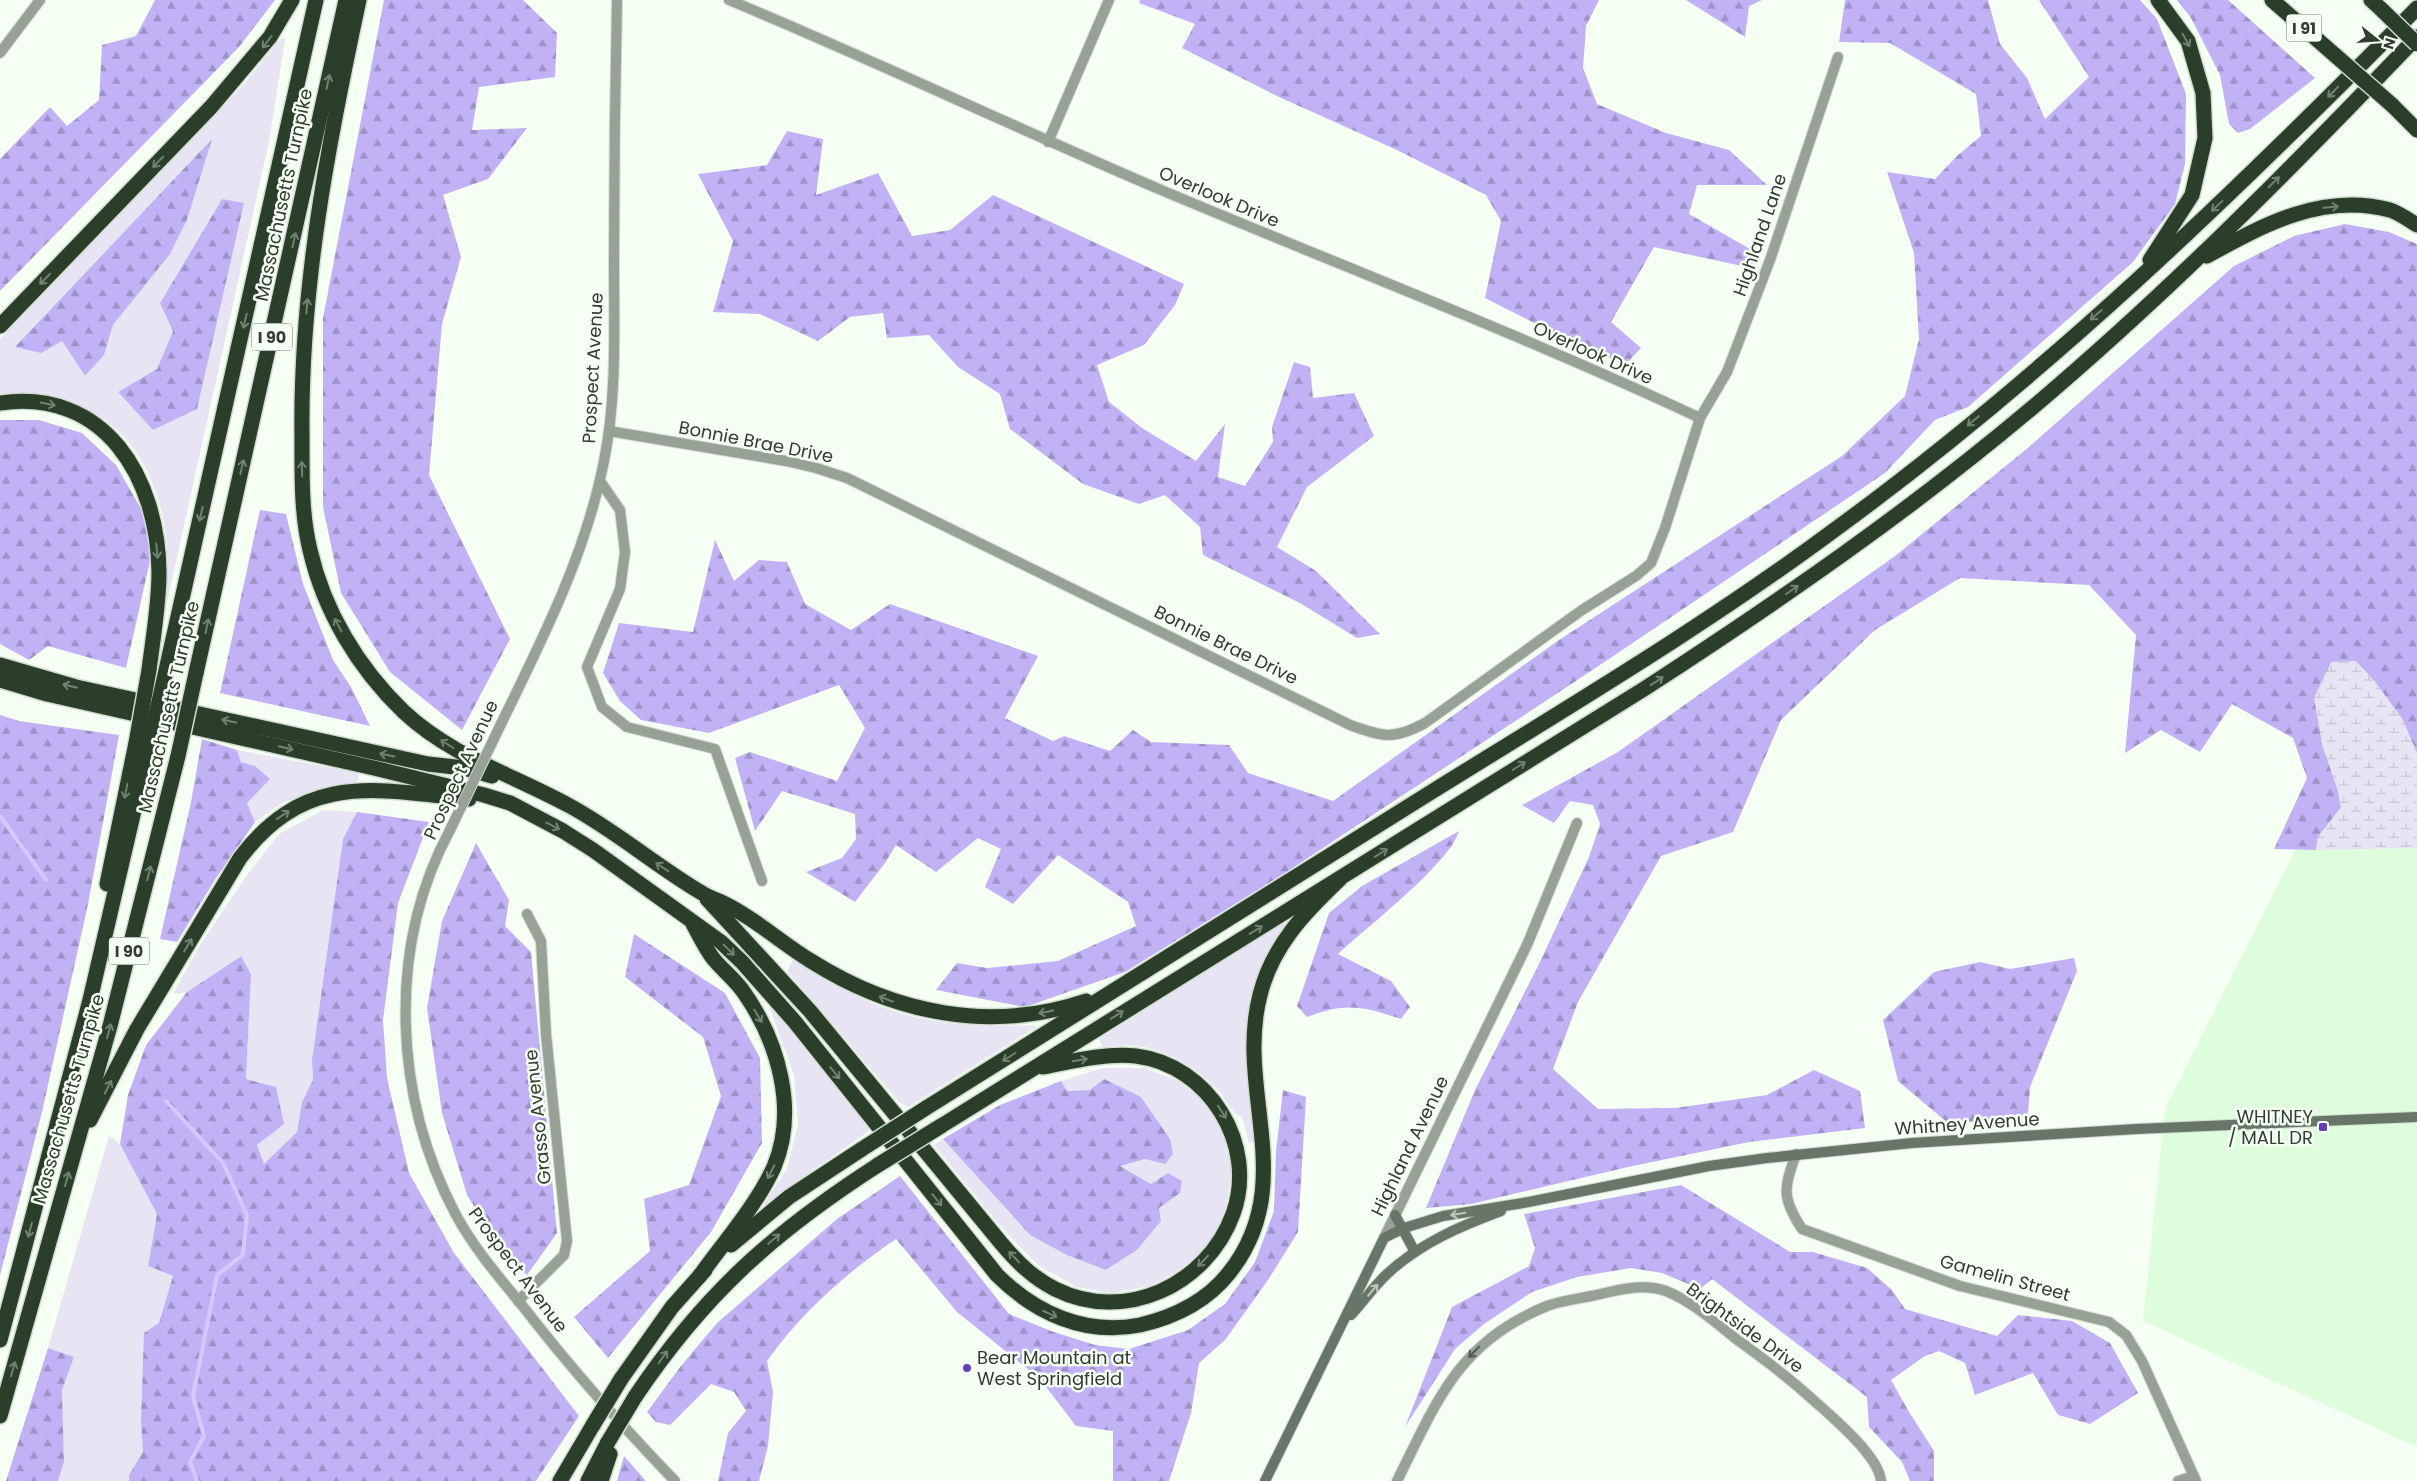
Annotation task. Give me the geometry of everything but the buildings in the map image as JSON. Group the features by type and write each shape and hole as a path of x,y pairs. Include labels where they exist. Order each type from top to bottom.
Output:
{"highway":[{"path":"0,326 218,100 270,37 292,0"},
{"name":"Massachusetts Turnpike","path":"0,1340 73,1065 142,745 167,666 316,0"},
{"name":"Massachusetts Turnpike","path":"0,1416 110,1026 178,756 346,0"},
{"path":"359,0 330,146 308,298 301,411 304,516 309,548 317,574 338,625 358,658 388,696 420,726 449,746 569,806 703,894 731,906 784,944 846,981 890,1000 925,1011 962,1017 1018,1016 1050,1011 1109,993"},
{"path":"2140,277 2192,195 2205,138 2203,92 2188,41 2158,0"},
{"name":"I 91","path":"2272,0 2392,105 2417,130"},
{"path":"2376,4 2417,44"},
{"path":"699,1277 740,1236 826,1171 1627,670 1752,590 1850,519 1942,447 2140,277 2266,160 2417,8"},
{"path":"588,1481 610,1445 635,1397 677,1338 739,1269 804,1215 878,1165 1670,673 1817,573 1994,439 2108,341 2190,266 2417,37"},
{"path":"2190,266 2251,232 2286,216 2319,208 2354,205 2391,211 2417,225"},
{"path":"0,403 44,402 74,412 111,437 133,466 150,508 157,550 158,604 148,670 142,745"},
{"path":"0,665 76,687 418,762 464,768 520,783"},
{"path":"0,680 47,694 397,773 510,803 563,831 593,850 721,942 762,984 997,1275 1014,1293 1040,1309 1068,1321 1085,1325 1118,1327 1152,1322 1187,1308 1216,1287 1237,1263 1258,1217 1264,1183 1255,1041 1260,995 1271,964 1286,937 1305,912 1340,879"},
{"path":"76,1145 137,1029 240,858 253,841 272,823 293,809 314,799 358,790 393,790 510,803"},
{"path":"703,894 810,1011 1010,1254 1030,1273 1068,1295 1108,1303 1150,1297 1188,1276 1221,1239 1233,1214 1238,1195 1240,1176 1237,1149 1228,1122 1214,1100 1183,1072 1160,1062 1137,1056 1094,1058 1032,1070"},
{"path":"564,1481 593,1425 620,1379 652,1334 699,1277 737,1225 773,1169 783,1137 784,1111 779,1069 763,1023 737,983 712,957 691,920"},
{"path":"601,1481 610,1445"},
{"path":"560,1481 574,1460"}],"main road":[{"name":"Whitney Avenue","path":"1384,1238 1404,1228 1443,1216 1523,1203 1710,1166 1796,1154 1912,1143 2136,1129 2417,1118"},
{"name":"Whitney Avenue","path":"1341,1327 1386,1274 1415,1252 1467,1224 1523,1203"},
{"path":"1396,1214 1415,1252"},
{"name":"Highland Avenue","path":"1266,1481 1384,1238"}],"street":[{"path":"0,53 40,0"},
{"name":"Prospect Avenue","path":"617,0 614,304 609,431 600,481 571,572 450,830 425,891 410,950 405,1007 408,1062 417,1113 441,1184 457,1217 478,1250 563,1357 675,1481"},
{"name":"Overlook Drive","path":"729,0 1048,142 1591,368 1700,418"},
{"path":"1048,142 1109,0"},
{"name":"Highland Lane","path":"1700,418 1727,372 1737,350 1778,239 1838,57"},
{"name":"Bonnie Brae Drive","path":"609,431 786,461 824,470 847,478 1350,725 1391,737 1425,723 1582,610 1619,588 1647,568 1654,558 1665,528 1700,418"},
{"path":"600,481 620,510 625,552 620,590 586,667 602,707 628,727 716,750 762,881"},
{"name":"Highland Avenue","path":"1384,1238 1526,945 1578,823"},
{"name":"Grasso Avenue","path":"518,1301 560,1260 566,1250 567,1241 546,1034 541,941 528,914"},
{"name":"Gamelin Street","path":"1796,1154 1785,1186 1791,1212 1802,1229 1960,1286 2109,1322 2126,1335 2142,1361 2195,1478 2178,1481"},
{"name":"Brightside Drive","path":"1397,1481 1449,1380 1481,1345 1512,1322 1549,1305 1644,1286 1666,1292 1703,1313 1790,1379 1864,1448 1881,1474 1881,1481"}],"shaded area":[{"path":"2417,848 2417,1447 2143,1321 2165,1109 2295,850"}],"green space":[{"path":"155,0 275,0 239,47 0,291 0,159 50,107 67,126 99,100 102,45 136,36"},
{"path":"384,0 523,0 557,33 555,77 479,87 472,130 527,128 488,179 443,195 461,257 442,324 429,475 510,639 462,730 390,672 341,593 323,507 323,318"},
{"path":"1140,0 1599,0 1586,26 1583,68 1597,104 1666,133 1729,150 1767,185 1697,185 1689,214 1757,253 1751,268 1654,247 1611,322 1641,348 1625,365 1562,337 1485,298 1501,221 1486,195 1397,150 1279,97 1182,48 1195,24 1139,3"},
{"path":"1686,0 1762,0 1749,6 1745,37"},
{"path":"1845,0 1988,0 2000,44 2027,78 2045,119 2089,77 2039,0 2140,0 2157,19 2186,94 2185,164 2175,204 2133,262 1968,407 1935,420 1885,473 1594,669 1288,871 1125,972 1025,1007 936,990 957,963 987,968 1058,961 1136,926 1128,902 1058,855 1013,904 985,887 1001,849 978,838 936,872 896,845 885,863 855,902 806,872 842,858 856,839 855,814 782,791 755,831 735,758 750,752 837,781 865,728 839,685 709,733 641,720 620,701 603,673 619,623 693,632 715,540 734,581 759,560 787,562 805,604 851,630 890,604 1038,656 1005,718 1053,741 1064,736 1110,751 1133,730 1151,742 1229,745 1248,773 1333,801 1559,640 1842,456 1905,396 1919,339 1914,253 1887,172 1935,179 1958,155 1981,136 1976,94 1890,43 1839,42"},
{"path":"2177,0 2228,0 2315,78 2250,129 2238,133 2229,124 2220,75 2191,18"},
{"path":"281,38 285,38 269,141 164,616 167,567 166,537 160,504 149,474 134,449 114,428 91,411 64,400 34,394 0,394 0,339 245,83","holes":["211,140 187,220 170,254 113,325 104,355 85,376 62,341 15,347","222,199 153,430 118,392 157,369 173,331 160,302"]},
{"path":"787,131 823,139 816,195 878,173 912,236 950,230 993,195 1184,284 1175,305 1144,345 1097,365 1109,402 1142,428 1196,461 1225,424 1218,477 1245,486 1273,442 1272,427 1294,362 1310,367 1313,398 1354,393 1374,436 1307,487 1277,547 1316,571 1380,634 1357,638 1300,603 1203,555 1200,527 1165,495 1139,504 1083,484 1010,429 1000,394 958,367 929,335 887,338 883,313 850,317 818,341 760,314 713,312 733,241 698,174 767,165"},
{"path":"212,139 187,220 170,254 113,325 104,355 85,376 62,341 41,353 15,347"},
{"path":"222,199 244,203 197,409 153,430 118,392 157,369 173,331 160,303"},
{"path":"2345,224 2389,232 2417,244 2417,753 2383,692 2355,661 2322,744 2338,790 2341,808 2318,837 2316,850 2274,849 2307,778 2293,738 2232,704 2200,752 2161,730 2125,753 2136,635 2089,585 1960,578 1875,630 1781,720 1733,832 1661,856 1578,1002 1553,1069 1598,1109 1675,1108 1767,1095 1814,1070 1860,1091 1865,1128 1749,1142 1628,1167 1471,1204 1426,1208 1475,1090 1538,966 1589,857 1600,824 1593,805 1570,801 1554,823 1522,805 1618,752 1895,556 2029,447 2234,266 2294,236"},
{"path":"0,420 39,420 82,433 116,465 144,514 151,556 126,668 48,646 29,660 0,644"},
{"path":"260,510 286,514 303,584 333,660 351,687 370,726 220,693"},
{"path":"2355,661 2373,679 2403,720 2417,753 2417,848 2316,850 2318,837 2341,807 2338,790 2322,744 2314,698 2331,662"},
{"path":"0,715 19,721 119,735 88,904 42,1112 0,1275"},
{"path":"202,739 237,750 241,762 255,766 270,779 247,803 255,822 216,878 177,942 160,939 191,802"},
{"path":"237,750 359,773 358,781 322,789 282,803 255,822 247,803 255,766 241,762"},
{"path":"323,810 357,812 343,839 312,1060 313,1080 302,1102 297,1132 264,1165 257,1146 246,1080 251,974 240,956 187,992 173,994 200,945 247,875 279,834"},
{"path":"357,812 429,822 398,903 383,1020 387,1078 409,1173 454,1253 579,1416 536,1481 129,1481 129,1475 143,1452 141,1422 144,1333 159,1323 173,1276 148,1266 157,1214 120,1144 128,1095 146,1045 187,992 241,956 251,974 246,1079 276,1087 284,1124 257,1145 264,1164 297,1132 302,1102 313,1080 312,1060 343,839"},
{"path":"1459,831 1440,860 1424,877 1338,954 1391,981 1410,1007 1401,1019 1376,1011 1354,1008 1332,1009 1307,1017 1297,1006 1329,913 1362,886"},
{"path":"476,843 509,900 505,926 531,952 557,1233 527,1275 507,1259 467,1195 442,1113 427,1008 442,921"},
{"path":"1282,923 1287,924 1267,954 1255,983 1247,1021 1255,1141 1249,1143 1242,1117 1231,1109 1209,1081 1191,1067 1160,1051 1149,1048 1138,1046 1103,1047 1099,1039"},
{"path":"634,934 725,993 760,1058 762,1143 711,1232 608,1358 574,1317 650,1251 644,1199 689,1185 721,1096 703,1037 625,977"},
{"path":"794,958 853,994 874,1004 913,1017 952,1024 992,1026 1033,1025 1036,1027 908,1107 900,1103 787,971"},
{"path":"2074,958 2077,971 2030,1087 2028,1115 1949,1124 1898,1081 1883,1020 1934,972 1980,962 2010,969"},
{"path":"769,1006 775,1009 873,1128 796,1182 767,1206 764,1204 787,1169 798,1124 794,1075"},
{"path":"1103,1068 1145,1068 1178,1081 1204,1101 1224,1133 1232,1169 1226,1208 1210,1244 1183,1269 1149,1286 1112,1293 1077,1287 1038,1265 1002,1228 934,1145 943,1139 1030,1235 1107,1270 1137,1250 1161,1221 1159,1208 1180,1193 1152,1184 1120,1166 1145,1159 1165,1164 1090,1090 1067,1091 1061,1081"},
{"path":"1104,1079 1141,1097 1170,1139 1173,1154 1165,1164 1145,1159 1120,1166 1151,1184 1168,1173 1182,1181 1180,1193 1159,1208 1161,1221 1137,1250 1106,1270 1067,1255 1030,1235 943,1139 1000,1105 1061,1081 1067,1091 1090,1090"},
{"path":"1283,1090 1306,1097 1298,1232 1268,1280 1225,1340 1199,1363 1191,1413 1169,1481 1113,1481 1113,1431 1076,1426 1040,1379 957,1312 896,1239 860,1265 826,1294 780,1343 767,1361 773,1392 768,1446 759,1481 718,1481 728,1433 746,1411 734,1392 711,1384 670,1425 656,1422 647,1412 681,1366 717,1323 837,1219 900,1176 1009,1314 1051,1331 1095,1345 1129,1349 1188,1330 1225,1304 1255,1262 1274,1211 1276,1151"},
{"path":"109,1136 120,1144 157,1214 148,1266 173,1276 159,1323 141,1422 143,1452 129,1475 129,1481 58,1481 64,1462 62,1390 74,1357 48,1348"},
{"path":"1681,1185 1790,1252 1813,1252 1867,1268 1892,1290 1905,1309 1997,1336 2018,1315 2072,1321 2110,1343 2138,1393 2090,1424 2058,1415 2033,1373 1975,1395 1965,1363 1939,1351 1925,1356 1891,1380 1934,1451 1934,1481 1910,1481 1902,1462 1869,1427 1867,1397 1712,1279 1700,1289 1662,1273 1631,1268 1577,1277 1532,1292 1484,1324 1455,1349 1405,1427 1452,1307 1529,1266 1535,1248 1524,1214"},
{"path":"48,1348 74,1357 62,1390 64,1462 58,1481 6,1481"},
{"path":"624,1456 646,1481 617,1481"}],"waterway":[{"path":"0,816 46,880"},
{"path":"166,1101 223,1163 247,1215 243,1255 217,1275 193,1396 204,1436 190,1462 197,1481"}],"place":[{"name":"WHITNEY / MALL DR","path":"2323,1127"},
{"name":"Bear Mountain at West Springfield","path":"967,1368"}]}
